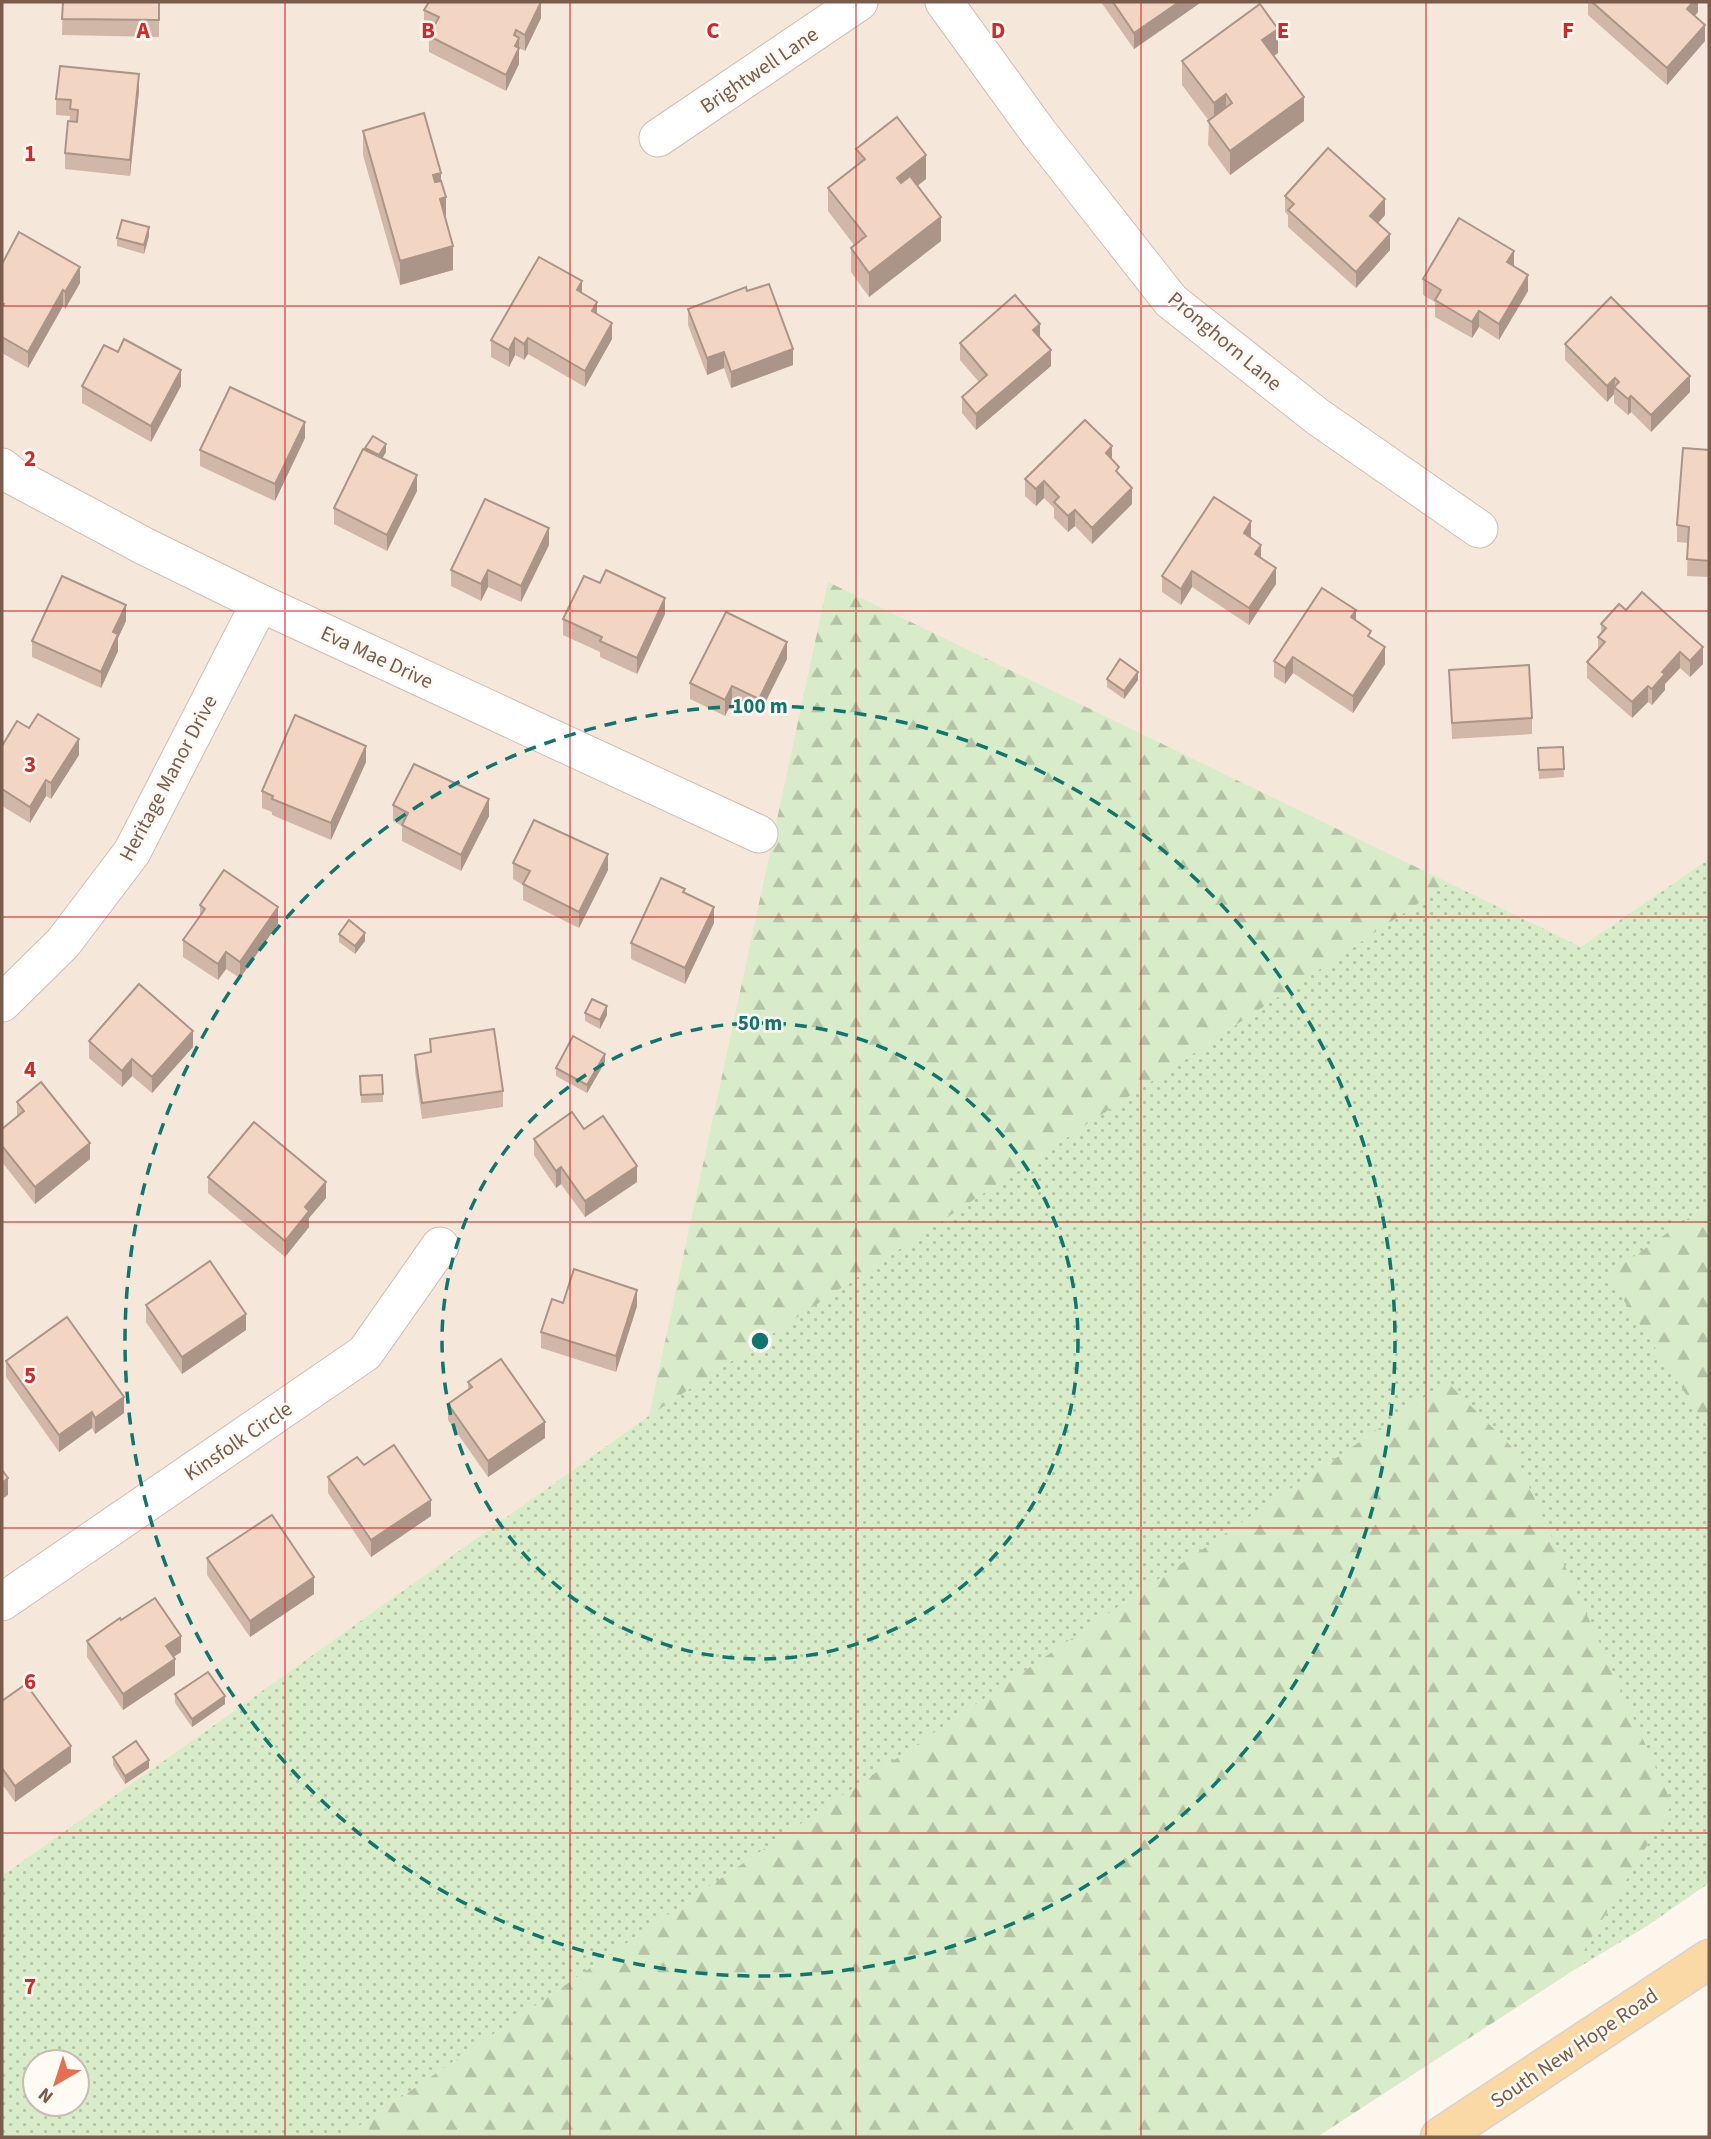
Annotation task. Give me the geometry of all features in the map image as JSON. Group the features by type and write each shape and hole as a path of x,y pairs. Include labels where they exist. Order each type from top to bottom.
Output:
{"main road":[{"name":"South New Hope Road","path":"1440,2137 1709,1959"}],"street":[{"name":"Brightwell Lane","path":"658,138 859,2"},
{"name":"Pronghorn Lane","path":"944,2 1039,133 1171,301 1318,417 1479,529"},
{"name":"Eva Mae Drive","path":"2,467 13,476 144,546 260,603 759,834"},
{"name":"Heritage Manor Drive","path":"2,1003 63,943 132,852 260,603"},
{"name":"Kinsfolk Circle","path":"2,1602 365,1353 440,1246"}],"shaded area":[{"path":"2,2 1709,2 1709,1873 1307,2137 2,2137"}],"green space":[{"path":"828,582 1449,883 649,1416"},
{"path":"1709,859 1709,1204 1608,1275 1709,1429 1709,1883 1647,1926 1571,1972 1672,1804 1447,1382 343,2137 2,2137 2,1876 649,1416 1449,883 1581,947"},
{"path":"1709,1204 1709,1429 1607,1275"},
{"path":"1447,1382 1511,1446 1672,1804 1571,1972 1317,2137 343,2137"}],"building":[{"path":"63,2 159,2 159,20 62,19"},
{"path":"429,2 541,2 525,35 516,30 514,35 519,38 515,46 519,48 506,75 429,36 439,17 424,10"},
{"path":"1113,2 1179,2 1134,33"},
{"path":"1592,2 1693,2 1687,9 1705,25 1667,68"},
{"path":"1260,4 1278,29 1262,40 1304,97 1230,151 1208,121 1232,103 1226,94 1214,103 1182,61"},
{"path":"60,66 139,74 130,160 65,153 68,121 77,122 78,110 70,109 71,100 56,99"},
{"path":"424,113 441,173 433,175 435,182 441,181 446,197 440,199 453,246 400,261 363,131"},
{"path":"897,117 926,155 897,178 901,183 910,176 941,217 869,273 851,248 866,236 828,188 865,159 856,149"},
{"path":"1328,148 1385,199 1370,216 1390,234 1356,272 1288,210 1294,204 1285,196"},
{"path":"1459,218 1514,251 1507,262 1528,275 1499,324 1479,311 1472,322 1435,300 1441,290 1423,279"},
{"path":"122,220 149,227 144,245 117,238"},
{"path":"19,232 80,267 65,292 63,290 28,352 2,337 2,264"},
{"path":"539,257 582,281 577,290 597,302 592,311 612,323 585,371 528,338 524,344 515,338 509,350 491,340"},
{"path":"769,284 793,349 731,372 724,352 707,358 688,309 746,287 747,291"},
{"path":"1015,295 1040,324 1033,330 1051,350 976,414 962,397 987,375 960,343"},
{"path":"1611,297 1690,376 1651,415 1631,396 1628,399 1614,387 1619,382 1615,378 1607,386 1565,344"},
{"path":"124,339 181,370 151,426 82,386 104,345 118,352"},
{"path":"230,387 305,422 275,484 200,450"},
{"path":"1085,420 1112,446 1106,453 1119,467 1116,471 1132,488 1092,528 1075,510 1068,516 1054,502 1059,497 1044,481 1036,489 1025,479"},
{"path":"373,436 386,444 379,455 365,448"},
{"path":"1683,448 1709,450 1709,561 1687,559 1689,527 1677,525"},
{"path":"363,449 417,475 387,535 334,508"},
{"path":"1214,497 1251,521 1244,533 1261,545 1255,554 1276,568 1249,608 1192,571 1181,589 1162,576"},
{"path":"485,499 549,528 521,586 488,570 481,584 451,570"},
{"path":"606,570 665,598 637,658 600,641 602,637 563,619 584,576 600,583"},
{"path":"62,576 126,605 113,632 118,634 101,672 32,641"},
{"path":"1322,588 1356,610 1351,617 1371,631 1368,636 1385,647 1353,696 1293,657 1285,668 1274,661"},
{"path":"1642,592 1703,647 1690,661 1680,652 1662,672 1665,674 1652,689 1648,686 1632,702 1587,662 1605,642 1598,637 1606,628 1601,624 1619,604 1626,610"},
{"path":"726,612 787,642 759,699 732,686 725,700 690,683"},
{"path":"1120,659 1138,672 1124,691 1107,679"},
{"path":"1529,665 1532,718 1452,723 1449,670"},
{"path":"38,714 79,739 51,783 46,780 30,807 2,789 2,746 17,721 29,728"},
{"path":"295,715 366,746 331,823 272,799 273,796 262,791"},
{"path":"1563,747 1564,769 1539,770 1538,748"},
{"path":"414,764 489,799 461,855 402,825 408,813 393,805"},
{"path":"534,820 608,854 579,912 523,884 530,871 513,863"},
{"path":"224,870 278,907 240,962 226,952 218,964 183,940 205,909 200,905"},
{"path":"661,878 714,907 685,968 631,943"},
{"path":"349,920 365,933 355,946 339,934"},
{"path":"139,984 193,1031 152,1077 132,1059 122,1071 89,1041"},
{"path":"592,999 607,1006 600,1020 585,1013"},
{"path":"494,1029 503,1091 422,1103 415,1055 431,1052 430,1039"},
{"path":"573,1036 605,1054 587,1085 556,1068"},
{"path":"382,1075 383,1094 361,1095 360,1076"},
{"path":"41,1082 90,1143 35,1187 2,1146 2,1129 24,1111 17,1102"},
{"path":"572,1112 584,1129 603,1116 637,1166 585,1201 561,1167 556,1171 534,1139"},
{"path":"254,1122 326,1182 305,1207 309,1211 285,1241 208,1177"},
{"path":"210,1261 246,1314 182,1357 146,1305"},
{"path":"574,1269 637,1290 616,1356 541,1332 552,1299 563,1303"},
{"path":"67,1317 124,1397 95,1418 92,1412 59,1435 6,1361"},
{"path":"501,1359 545,1422 488,1461 448,1404 472,1387 468,1382"},
{"path":"394,1445 431,1500 371,1540 328,1477 357,1457 364,1465"},
{"path":"2,1470 8,1478 2,1483"},
{"path":"272,1515 314,1577 250,1621 207,1558"},
{"path":"155,1598 181,1636 166,1646 175,1659 123,1694 87,1641"},
{"path":"208,1672 225,1696 192,1719 175,1694"},
{"path":"26,1684 71,1746 15,1786 2,1768 2,1701"},
{"path":"136,1741 149,1760 125,1776 113,1757"}]}
